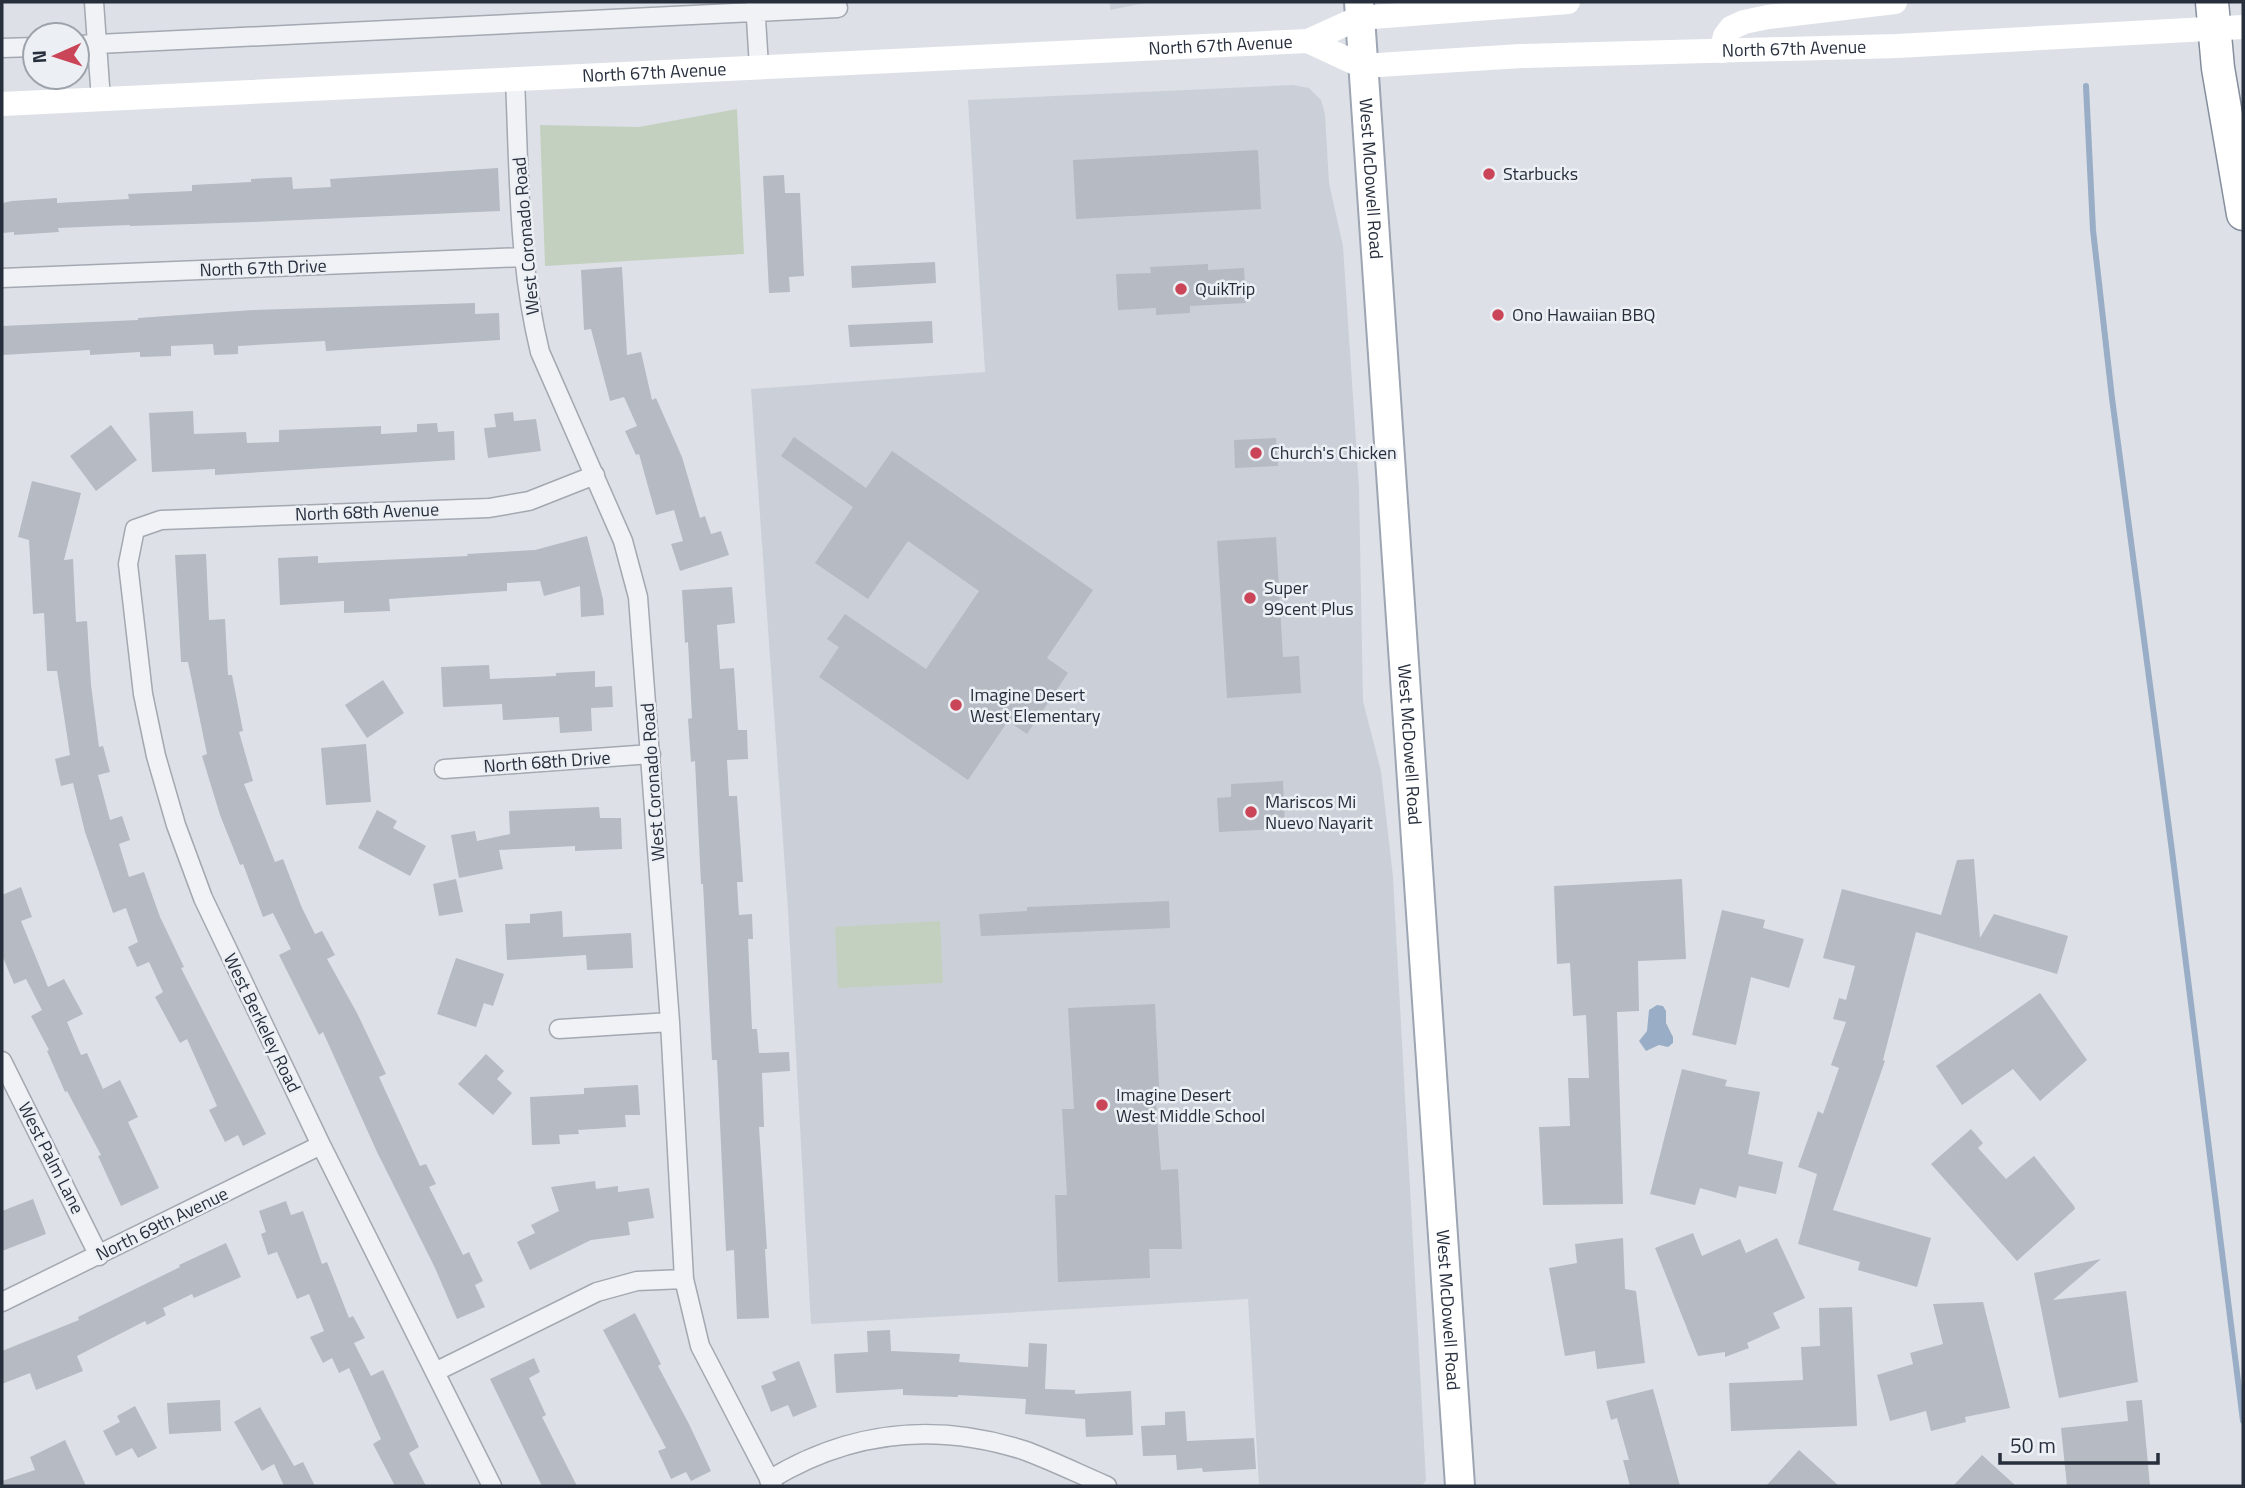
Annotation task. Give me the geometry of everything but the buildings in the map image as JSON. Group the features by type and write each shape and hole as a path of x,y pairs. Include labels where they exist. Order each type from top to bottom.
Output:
{"highway":[{"path":"2223,19 2243,214"}],"main road":[{"name":"North 67th Avenue","path":"1307,41 1359,10 1568,2"},
{"path":"1721,51 1731,28 1744,22 1895,2"},
{"name":"West McDowell Road","path":"1359,10 1460,1486"},
{"name":"North 67th Avenue","path":"2,104 1307,41 1362,66 1521,56 1897,46 2123,34 2223,19"}],"street":[{"path":"94,2 101,100"},
{"path":"756,7 759,68"},
{"path":"91,44 756,7 838,8"},
{"path":"2,48 21,47"},
{"name":"West Coronado Road","path":"515,79 524,257 533,323 540,352 623,541 638,597 670,1022 684,1279 700,1346 771,1483"},
{"name":"North 67th Drive","path":"2,278 524,257"},
{"name":"North 68th Avenue","path":"135,529 162,520 489,508 529,501 595,475"},
{"name":"West Berkeley Road","path":"135,529 128,564 143,694 156,756 173,814 203,898 321,1145 492,1486"},
{"name":"North 68th Drive","path":"444,769 651,754"},
{"path":"559,1029 670,1022"},
{"name":"West Palm Lane","path":"2,1061 99,1256"},
{"name":"North 69th Avenue","path":"2,1302 321,1145"},
{"path":"435,1372 597,1292 637,1281 684,1279"},
{"path":"771,1483 796,1464 833,1449 869,1439 918,1433 957,1435 1024,1451 1107,1486"}],"shaded area":[{"path":"1110,2 1150,2 1110,10"},
{"path":"1293,85 1309,88 1321,100 1325,114 1329,183 1343,246 1359,487 1363,701 1381,771 1393,877 1426,1480 1422,1486 1259,1486 1248,1299 811,1324 788,911 751,389 985,372 968,100"}],"green space":[{"path":"737,109 744,254 545,266 540,125 639,127"},
{"path":"940,921 943,983 838,988 835,927"}],"water":[{"path":"1657,1005 1663,1006 1666,1011 1666,1023 1673,1043 1668,1047 1659,1045 1646,1051 1639,1041 1647,1031 1649,1010"}],"waterway":[{"path":"2086,86 2093,230 2112,398 2243,1421"}],"place":[{"name":"Starbucks","path":"1489,174"},
{"name":"QuikTrip","path":"1181,289"},
{"name":"Ono Hawaiian BBQ","path":"1498,315"},
{"name":"Church's Chicken","path":"1256,453"},
{"name":"Super 99cent Plus","path":"1250,598"},
{"name":"Imagine Desert West Elementary","path":"956,705"},
{"name":"Mariscos Mi Nuevo Nayarit","path":"1251,812"},
{"name":"Imagine Desert West Middle School","path":"1102,1105"}]}
